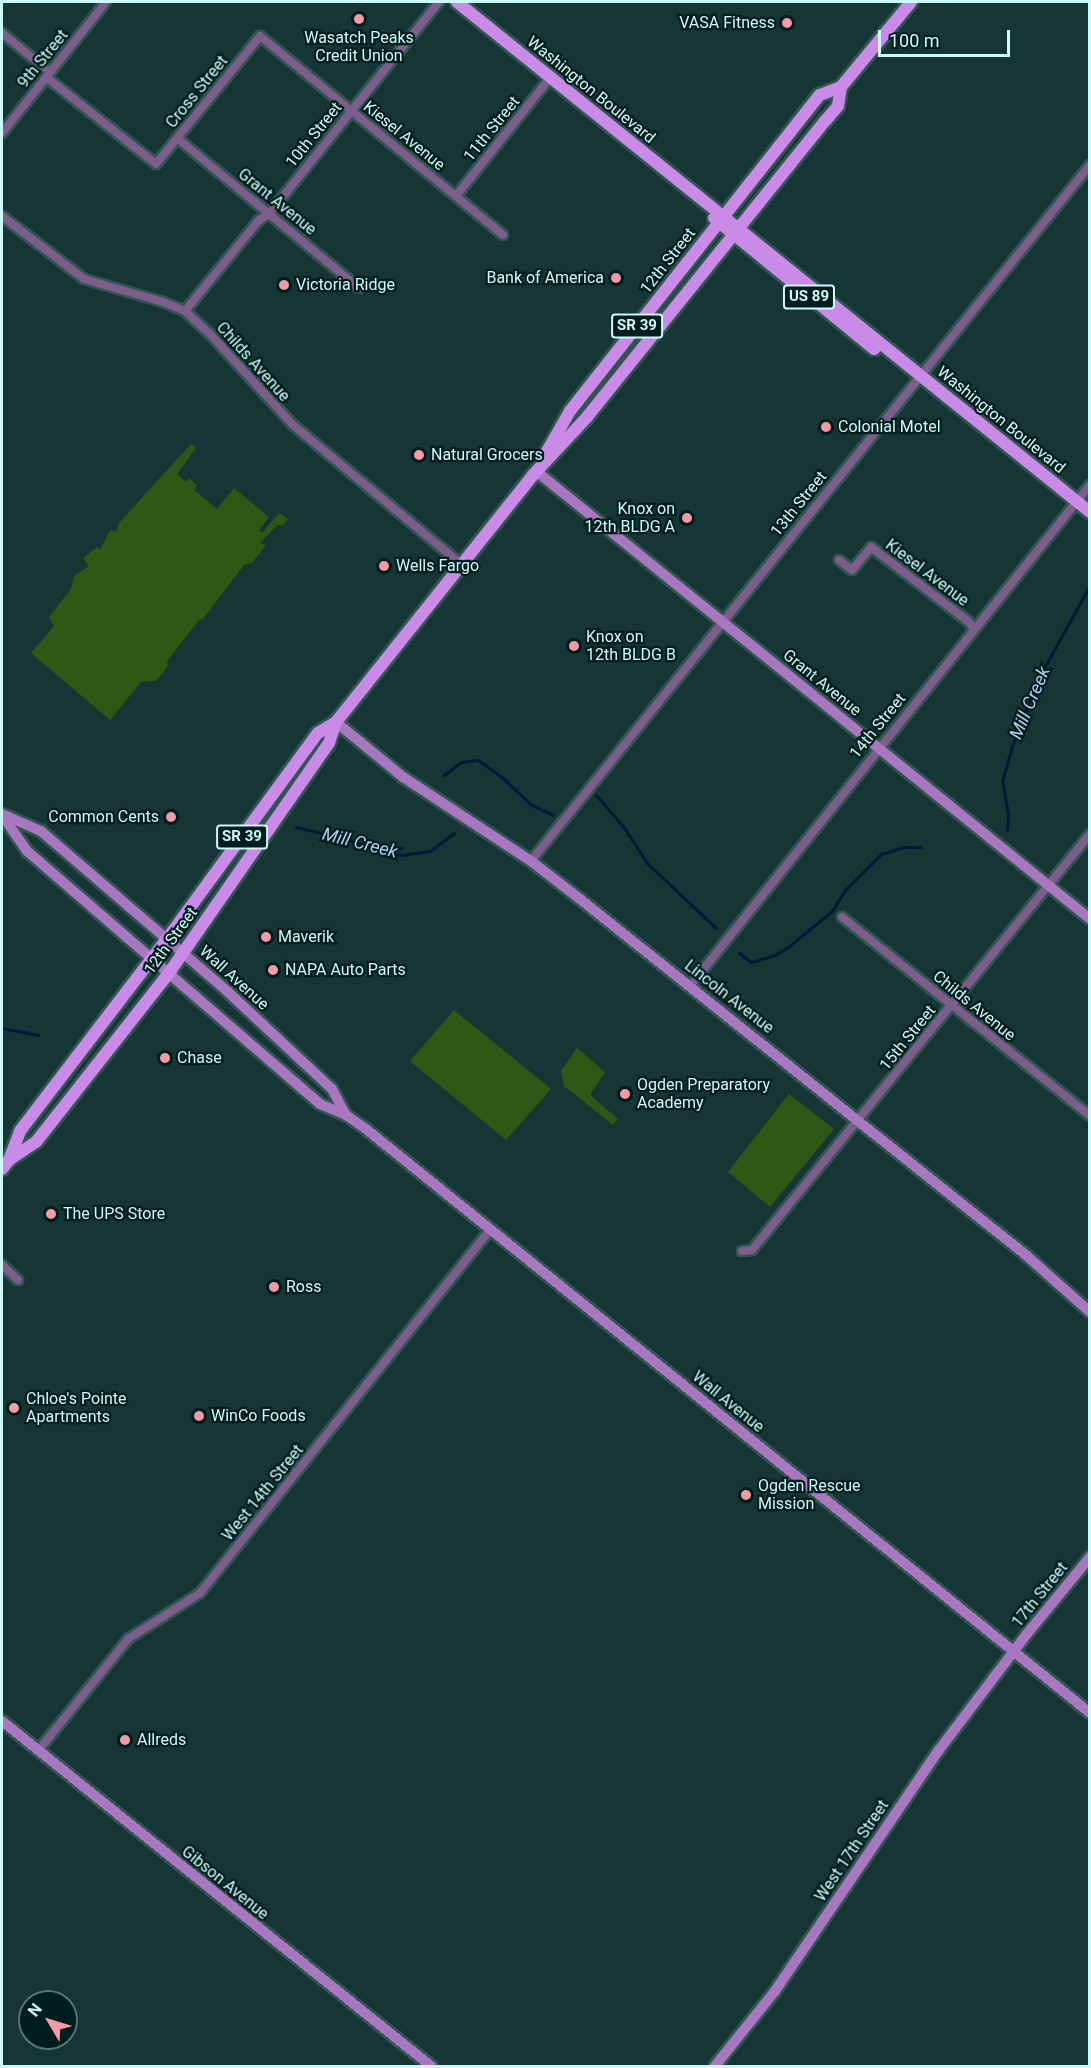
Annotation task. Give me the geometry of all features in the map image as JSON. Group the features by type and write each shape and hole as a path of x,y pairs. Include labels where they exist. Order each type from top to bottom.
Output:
{"main road":[{"name":"Washington Boulevard","path":"457,2 705,204 869,346 920,376 1089,512"},
{"name":"12th Street","path":"536,471 570,411 820,95 841,87 911,2"},
{"name":"12th Street","path":"5,1164 20,1131 167,939 318,733 336,722 536,471 587,417 838,106 841,87"},
{"name":"12th Street","path":"5,1164 36,1142 184,953 330,743 336,722"}],"street":[{"name":"9th Street","path":"2,133 106,2"},
{"name":"10th Street","path":"185,311 259,220 269,214 440,2"},
{"path":"2,33 48,74"},
{"name":"Cross Street","path":"48,74 156,164 260,36"},
{"name":"Kiesel Avenue","path":"260,36 503,235"},
{"name":"11th Street","path":"456,196 550,78"},
{"name":"Grant Avenue","path":"177,138 359,288"},
{"name":"13th Street","path":"531,861 1089,165"},
{"name":"Childs Avenue","path":"2,216 84,279 163,302 185,311 210,333 293,424 462,565"},
{"name":"Grant Avenue","path":"536,471 1089,919"},
{"name":"14th Street","path":"690,986 1089,485"},
{"name":"Kiesel Avenue","path":"839,560 852,570 871,547 969,622 974,629"},
{"name":"Lincoln Avenue","path":"336,722 403,777 531,861 1026,1255 1089,1312"},
{"name":"Wall Avenue","path":"2,815 41,831 184,953 332,1089 346,1115"},
{"name":"Wall Avenue","path":"2,815 27,851 320,1104 346,1115 1089,1713"},
{"name":"15th Street","path":"742,1251 752,1250 1089,834"},
{"name":"Childs Avenue","path":"843,917 1089,1116"},
{"name":"West 14th Street","path":"38,1750 128,1639 200,1593 490,1230"},
{"path":"2,1265 18,1280"},
{"name":"17th Street","path":"1015,1653 1089,1557"},
{"name":"West 17th Street","path":"715,2067 775,1991 939,1750 1015,1653"},
{"name":"Gibson Avenue","path":"2,1721 431,2067"}],"green space":[{"path":"191,444 196,448 177,474 186,482 189,478 197,485 194,490 217,509 234,488 269,517 259,530 262,533 279,513 288,519 283,525 277,525 260,543 266,545 252,563 245,564 202,620 200,619 167,661 168,666 156,681 141,682 110,720 31,653 54,626 49,617 71,589 74,576 89,566 83,558 97,547 100,550 110,530 117,531 119,523"},
{"path":"454,1010 551,1089 506,1140 410,1061"},
{"path":"577,1048 605,1072 590,1095 618,1119 613,1125 564,1086 561,1071"},
{"path":"789,1094 834,1129 770,1207 728,1172"}],"waterway":[{"name":"Mill Creek","path":"1007,830 1008,814 1002,781 1011,749 1040,675 1090,585"},
{"name":"Mill Creek","path":"444,775 461,762 478,760 503,778 530,804 553,815"},
{"name":"Mill Creek","path":"596,795 625,829 647,863 716,928"},
{"name":"Mill Creek","path":"296,827 350,840 381,853 402,855 430,851 454,833"},
{"name":"Mill Creek","path":"739,953 751,962 775,955 832,911 845,890 881,854 904,847 921,847"},
{"name":"Mill Creek","path":"2,1028 38,1035"}],"place":[{"name":"Wasatch Peaks Credit Union","path":"359,19"},
{"name":"VASA Fitness","path":"787,23"},
{"name":"Bank of America","path":"616,278"},
{"name":"Victoria Ridge","path":"284,285"},
{"name":"Colonial Motel","path":"826,427"},
{"name":"Natural Grocers","path":"419,455"},
{"name":"Knox on 12th BLDG A","path":"687,518"},
{"name":"Wells Fargo","path":"384,566"},
{"name":"Knox on 12th BLDG B","path":"574,646"},
{"name":"Common Cents","path":"171,817"},
{"name":"Maverik","path":"266,937"},
{"name":"NAPA Auto Parts","path":"273,970"},
{"name":"Chase","path":"165,1058"},
{"name":"Ogden Preparatory Academy","path":"625,1094"},
{"name":"The UPS Store","path":"51,1214"},
{"name":"Ross","path":"274,1287"},
{"name":"Chloe's Pointe Apartments","path":"14,1408"},
{"name":"WinCo Foods","path":"199,1416"},
{"name":"Ogden Rescue Mission","path":"746,1495"},
{"name":"Allreds","path":"125,1740"}]}
